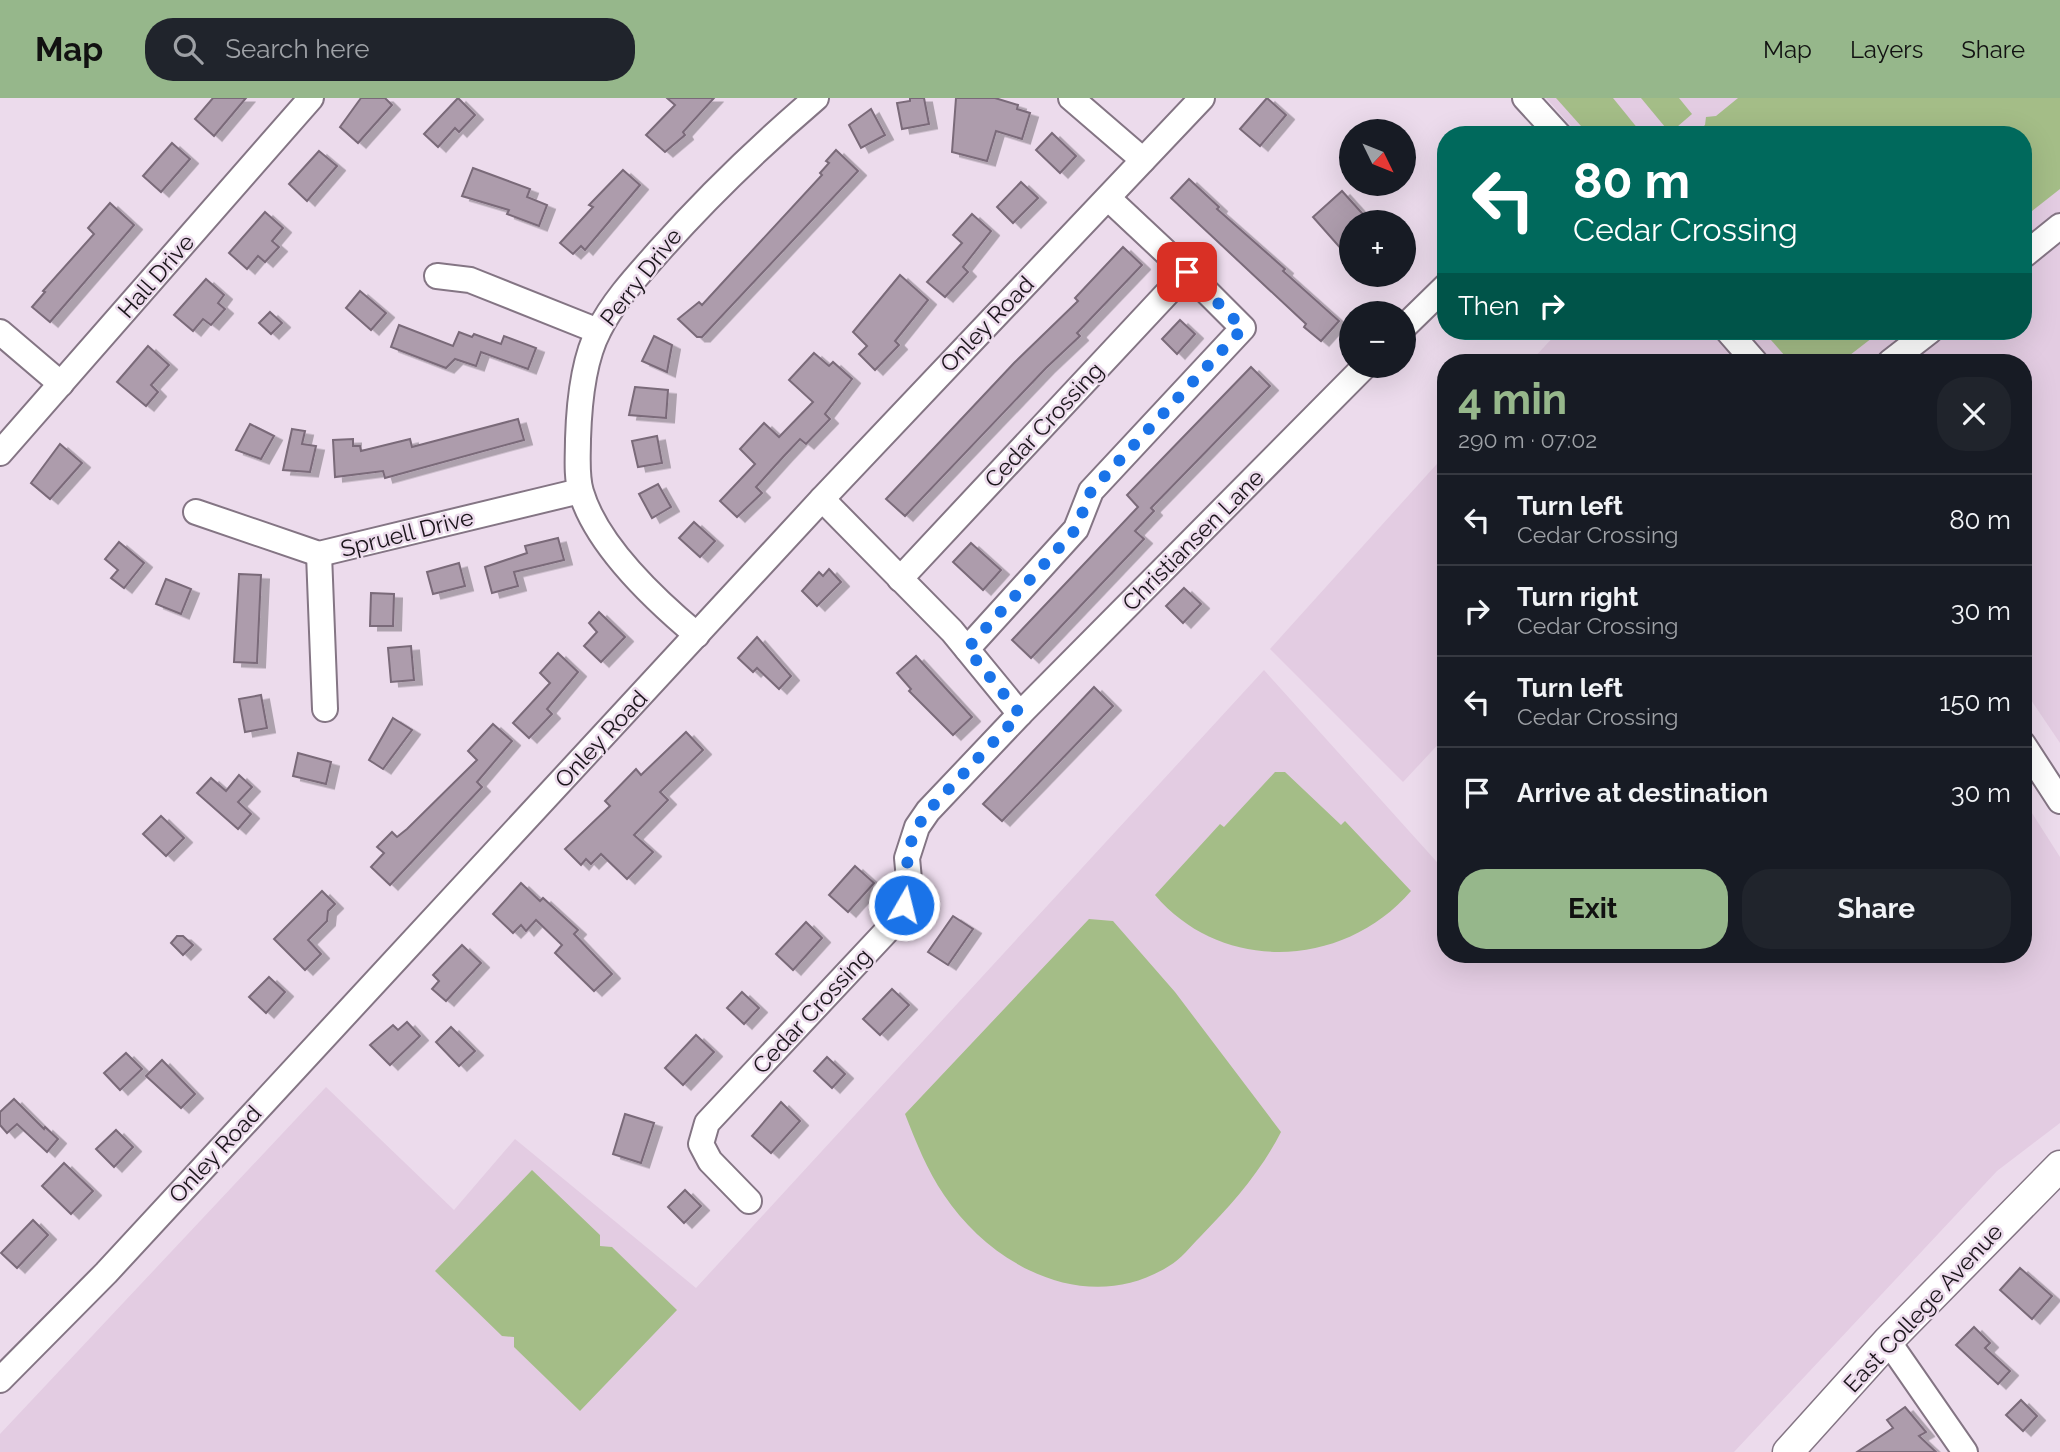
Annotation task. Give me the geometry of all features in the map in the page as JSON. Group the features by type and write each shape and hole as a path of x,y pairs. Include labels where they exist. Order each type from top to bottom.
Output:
{"main road":[{"name":"East College Avenue","path":"1788,1452 1888,1341 2057,1176"}],"street":[{"name":"Hall Drive","path":"0,453 311,98"},
{"name":"Perry Drive","path":"697,635 634,576 596,523 580,491 579,426 585,378 598,331 625,290 749,155 816,98"},
{"path":"1071,98 1143,160"},
{"name":"Onley Road","path":"0,1381 106,1273 821,499 1202,98"},
{"path":"1525,98 1551,126"},
{"path":"967,649 1076,529 1091,491 1243,328 1108,198"},
{"path":"2032,249 2060,226"},
{"name":"Cedar Crossing","path":"900,579 1187,272"},
{"path":"437,276 470,280 598,331"},
{"path":"1416,315 1437,295"},
{"path":"0,332 61,384"},
{"path":"1736,340 1748,354"},
{"path":"1900,354 1918,340"},
{"name":"Christiansen Lane","path":"1020,714 1353,378"},
{"name":"Spruell Drive","path":"196,512 319,554 580,491"},
{"path":"821,499 967,649 1020,714"},
{"path":"319,554 325,709"},
{"name":"Cedar Crossing","path":"749,1200 710,1161 701,1144 707,1124 898,919 910,890 908,858 917,827 928,811 1020,714"},
{"path":"2032,758 2060,801"},
{"path":"1888,1341 1965,1452"}],"shaded area":[{"path":"1546,98 2060,98 2060,743 2032,701 2032,354 1537,354 1551,340 2032,340 2032,126 1571,126"},
{"path":"1437,464 1437,746 1403,782 1270,649"},
{"path":"1264,670 1437,862 1437,963 2032,963 2032,813 2060,857 2060,1123 1997,1171 1734,1452 0,1452 0,1434 326,1087 454,1210 515,1139 696,1288"}],"green space":[{"path":"1556,98 1613,98 1636,126 1581,126"},
{"path":"1641,98 1679,98 1692,114 1678,126 1664,126"},
{"path":"1738,98 2060,98 2060,189 2032,211 2032,126 1704,126 1706,117 1716,116"},
{"path":"1771,340 1869,340 1851,354 1783,354"},
{"path":"1275,772 1285,772 1341,825 1345,821 1411,891 1384,917 1353,935 1319,947 1284,952 1248,949 1214,939 1183,921 1155,895 1220,824 1224,827"},
{"path":"1089,919 1113,921 1175,992 1281,1132 1245,1188 1178,1260 1138,1281 1106,1287 1075,1285 1044,1277 1015,1263 988,1244 964,1221 944,1195 922,1156 905,1114"},
{"path":"532,1170 600,1235 600,1246 612,1247 677,1310 580,1411 514,1347 514,1337 502,1336 435,1271"}],"building":[{"path":"213,98 246,98 214,136 195,119"},
{"path":"361,98 385,98 392,105 358,143 340,127"},
{"path":"458,98 475,115 459,132 455,128 438,147 424,134"},
{"path":"667,98 714,98 683,132 685,135 665,152 646,135 675,105"},
{"path":"910,98 924,98 929,124 902,129 897,103 910,101"},
{"path":"956,98 995,98 1018,105 1017,109 1030,113 1022,139 996,131 987,161 952,152"},
{"path":"1267,98 1286,115 1260,146 1240,129"},
{"path":"871,109 885,135 861,148 849,125"},
{"path":"1052,133 1076,156 1060,173 1036,150"},
{"path":"172,143 190,159 161,192 143,176"},
{"path":"836,150 858,171 702,337 697,337 678,319 699,302 702,305 822,175 820,173 829,163 826,161"},
{"path":"319,151 337,166 307,201 289,184"},
{"path":"473,168 530,189 527,197 547,205 539,226 507,214 509,210 462,196"},
{"path":"623,170 640,185 585,250 581,246 573,254 560,243 593,207 589,205"},
{"path":"1189,179 1219,207 1217,209 1339,321 1321,341 1171,198"},
{"path":"1021,182 1038,198 1013,223 997,207"},
{"path":"1339,194 1339,196 1347,196 1359,210 1339,210 1339,246 1313,217"},
{"path":"110,203 134,225 50,322 32,307 94,234 88,228"},
{"path":"265,212 283,228 272,241 279,247 265,262 258,256 247,269 229,253"},
{"path":"972,214 991,231 963,267 968,272 945,297 927,282 962,243 953,235"},
{"path":"1123,247 1142,265 1077,333 1080,336 905,516 886,499 1014,363 1078,301 1075,298"},
{"path":"900,275 928,300 895,341 899,345 875,370 859,354 867,346 853,332"},
{"path":"206,279 224,295 218,303 225,309 211,325 203,319 193,331 174,315"},
{"path":"360,291 386,313 371,330 346,308"},
{"path":"270,312 282,323 271,334 259,323"},
{"path":"1180,320 1195,334 1177,354 1162,339"},
{"path":"399,325 453,346 459,332 472,337 474,334 501,344 504,336 536,348 528,369 481,352 476,366 455,359 446,368 391,347"},
{"path":"654,336 672,345 667,372 642,361"},
{"path":"148,346 169,365 151,385 158,392 146,406 117,382"},
{"path":"814,353 829,366 833,362 852,379 825,414 830,419 806,444 800,439 756,487 762,493 737,517 720,501 755,464 740,449 764,423 779,437 813,402 789,380"},
{"path":"1251,367 1270,386 1151,508 1154,511 1135,531 1144,539 1031,658 1012,640 1138,507 1127,495"},
{"path":"635,387 668,390 666,418 629,415"},
{"path":"518,419 524,440 385,478 383,471 335,477 333,440 353,439 353,446 360,446 361,451 410,439 412,447"},
{"path":"250,424 274,436 261,459 236,450"},
{"path":"292,429 305,431 302,444 316,446 310,472 283,470"},
{"path":"657,436 662,463 638,467 632,441"},
{"path":"60,444 82,463 50,499 31,483"},
{"path":"658,484 671,507 652,518 639,494"},
{"path":"694,522 715,541 700,557 679,538"},
{"path":"558,538 564,560 514,572 518,586 492,593 485,567 527,553 525,546"},
{"path":"119,542 144,563 124,588 111,578 118,570 105,559"},
{"path":"971,543 1001,570 983,590 953,562"},
{"path":"459,563 465,586 433,594 427,572"},
{"path":"829,569 841,582 817,606 802,591 819,572 823,576"},
{"path":"239,574 261,575 257,663 234,662"},
{"path":"166,579 191,589 181,614 156,604"},
{"path":"1184,588 1201,604 1183,623 1166,606"},
{"path":"371,593 394,594 393,626 370,626"},
{"path":"599,612 625,637 601,662 584,646 597,632 589,623"},
{"path":"757,637 791,676 779,689 757,668 753,672 738,658"},
{"path":"411,646 414,680 391,682 388,648"},
{"path":"558,653 578,672 547,709 552,714 529,738 513,723 550,683 540,673"},
{"path":"916,656 972,717 953,735 909,691 911,689 897,673"},
{"path":"1094,687 1113,706 1002,821 983,804"},
{"path":"261,695 267,728 245,732 239,699"},
{"path":"393,718 412,730 383,769 369,760"},
{"path":"493,724 512,741 477,782 482,787 390,885 371,867 384,853 377,847 392,832 397,837 407,829 477,760 468,751"},
{"path":"686,732 703,750 660,792 668,800 634,835 653,852 627,879 601,854 591,864 586,859 581,865 565,849 610,806 605,801 636,769 641,775"},
{"path":"298,753 331,762 326,784 293,776"},
{"path":"239,775 252,787 238,802 251,814 238,829 197,793 211,778 226,791"},
{"path":"161,816 184,838 166,856 143,834"},
{"path":"855,866 874,883 848,912 829,895"},
{"path":"521,883 540,901 543,898 578,930 574,934 612,974 594,991 555,953 562,945 536,920 526,931 521,925 513,933 493,914"},
{"path":"322,891 335,904 328,911 327,921 308,940 321,954 305,970 274,939"},
{"path":"953,916 973,929 948,965 928,952"},
{"path":"806,922 822,938 793,970 776,954"},
{"path":"177,936 183,936 193,945 183,955 171,943"},
{"path":"462,945 481,963 446,1001 432,989 439,981 433,975"},
{"path":"269,977 285,992 266,1013 249,997"},
{"path":"892,989 909,1005 880,1035 863,1019"},
{"path":"742,992 759,1008 744,1024 727,1008"},
{"path":"407,1022 420,1036 390,1065 370,1045 393,1025 398,1030"},
{"path":"451,1027 475,1051 459,1066 436,1042"},
{"path":"696,1035 714,1052 683,1085 665,1068"},
{"path":"126,1053 142,1069 120,1090 104,1073"},
{"path":"827,1057 845,1074 832,1088 814,1071"},
{"path":"162,1060 195,1094 181,1108 146,1076"},
{"path":"14,1099 58,1139 47,1152 17,1124 7,1133 0,1125 0,1112"},
{"path":"781,1102 800,1121 771,1153 752,1136"},
{"path":"625,1114 654,1123 641,1163 613,1154"},
{"path":"116,1130 133,1147 114,1167 96,1149"},
{"path":"64,1163 93,1191 71,1214 42,1186"},
{"path":"685,1190 701,1206 684,1223 668,1207"},
{"path":"33,1220 48,1235 17,1268 1,1253"},
{"path":"2020,1268 2052,1296 2032,1319 2000,1290"},
{"path":"1974,1327 1990,1343 1985,1348 2010,1371 1998,1384 1956,1345"},
{"path":"2021,1400 2037,1416 2023,1431 2006,1415"},
{"path":"1905,1407 1926,1432 1919,1436 1936,1452 1857,1452 1893,1428 1887,1420"}],"route":[{"path":"904,905 910,890 908,858 917,827 928,811 1020,714 967,649 1076,529 1091,491 1243,328 1187,272"}]}
